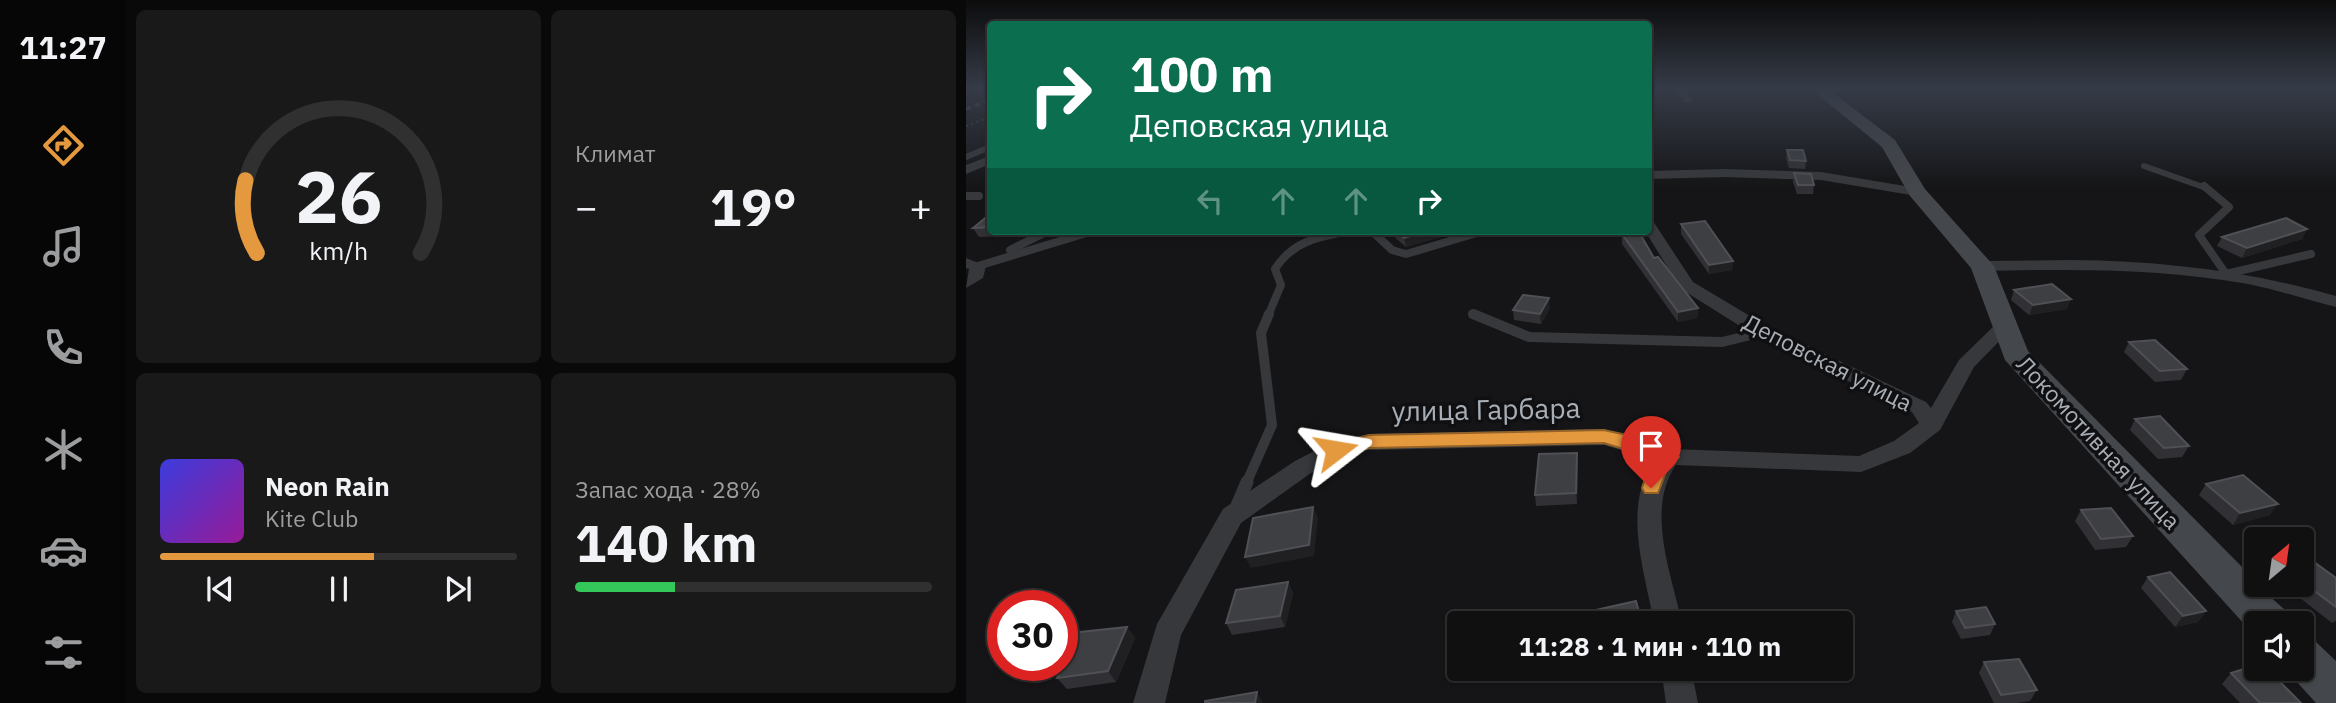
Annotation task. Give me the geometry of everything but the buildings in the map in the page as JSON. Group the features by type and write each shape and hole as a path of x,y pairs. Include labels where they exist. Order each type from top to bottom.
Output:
{"street":[{"name":"Локомотивная улица","path":"1860,122 1889,145 1917,192 1983,266 2015,354 2259,611"},
{"path":"966,170 987,161"},
{"path":"1652,175 1726,173 1822,176 1917,192"},
{"name":"Деповская улица","path":"1652,229 1687,285 1763,332 1919,407 1932,425 1902,447 1861,464 1670,457"},
{"path":"966,283 977,274 972,264"},
{"path":"1983,266 2103,264 2226,274 2266,281 2336,302"},
{"path":"1932,425 1966,364 2004,327"},
{"name":"улица Гарбара","path":"1149,703 1167,633 1232,516 1303,467 1336,450 1369,442 1604,437 1639,445 1670,457"},
{"path":"1666,611 1649,517 1651,488 1658,469 1670,457"},
{"path":"2314,669 2336,692"},
{"path":"1678,681 1682,703"}],"lane":[{"path":"966,157 987,148"},
{"path":"2144,166 2204,186 2228,204 2229,207 2199,234 2226,274 2311,254"},
{"path":"966,196 979,195"},
{"path":"972,264 1039,235"},
{"path":"972,264 1078,235"},
{"path":"1232,516 1272,425 1261,333 1281,285 1275,269 1282,255 1293,245 1333,235"},
{"path":"1376,235 1392,250 1406,254 1470,235"},
{"path":"1473,314 1529,337 1722,342 1763,332"}],"route":[{"path":"1336,450 1369,442 1604,437 1639,445 1670,457 1658,469 1651,488"}]}
